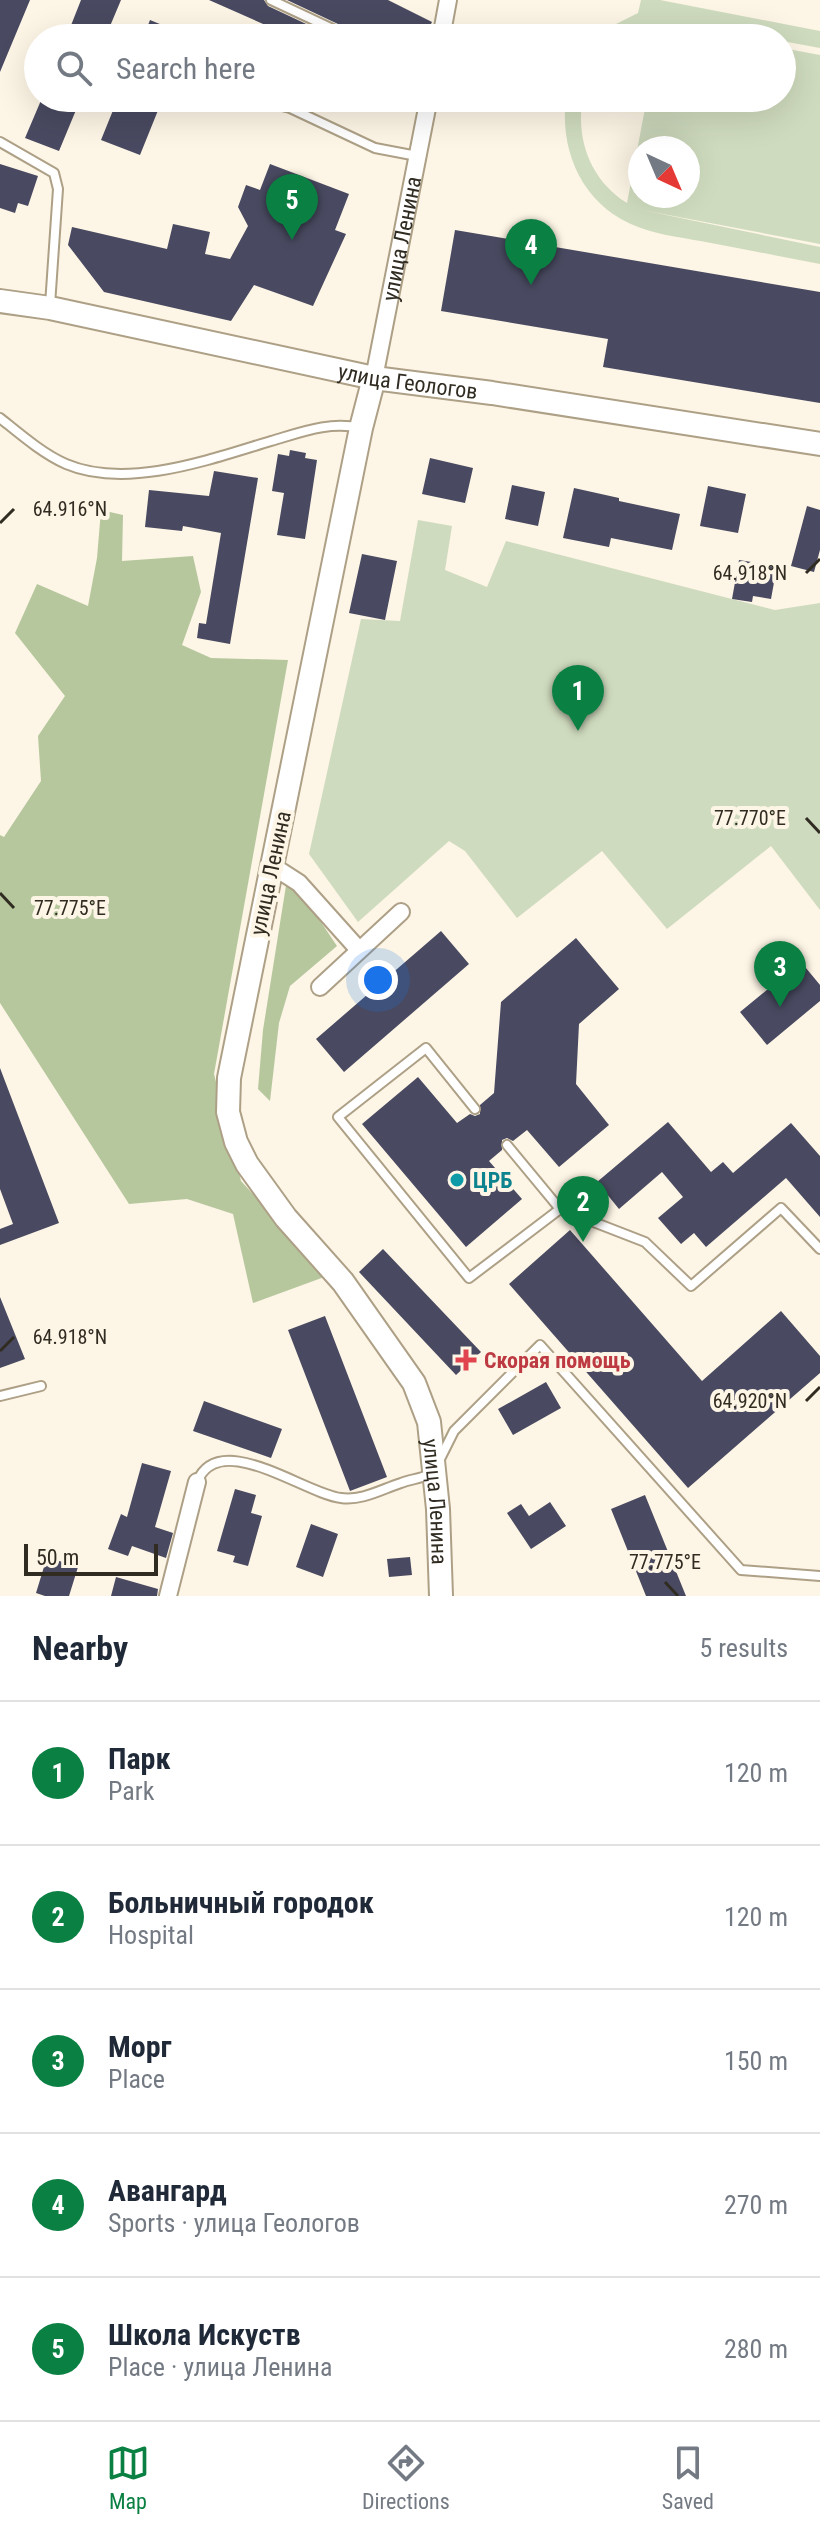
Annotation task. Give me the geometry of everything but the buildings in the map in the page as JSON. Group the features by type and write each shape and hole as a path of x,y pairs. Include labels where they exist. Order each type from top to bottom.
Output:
{"street":[{"path":"444,24 448,0"},
{"name":"улица Ленина","path":"426,112 374,378 271,865 229,1078 228,1112 247,1164 269,1197 343,1282 414,1383 429,1422 438,1509 441,1596"},
{"name":"улица Геологов","path":"0,301 50,308 374,378 492,393 820,444"},
{"path":"271,865 299,883 359,950"},
{"path":"320,987 401,912"},
{"path":"168,1596 197,1482"}],"lane":[{"path":"271,0 322,24"},
{"path":"298,112 375,148 417,156"},
{"path":"0,142 54,173 58,189 50,308"},
{"path":"0,418 66,464 108,473 172,468 318,427 344,424 361,428"},
{"path":"475,1109 426,1048 338,1117 469,1278 560,1209"},
{"path":"507,1145 560,1209 645,1242 691,1286 781,1208 820,1249"},
{"path":"197,1482 202,1470 212,1462 231,1461 286,1476 322,1494 344,1499 371,1494 405,1481 419,1480 433,1471 454,1431 540,1345 741,1570 820,1576"},
{"path":"0,1396 41,1386"}],"green space":[{"path":"641,0 660,0 784,24 616,24 638,13"},
{"path":"796,26 820,31 820,48 796,44"},
{"path":"796,51 820,55 820,244 642,210 820,247 820,264 665,235 619,218 603,206 579,176 571,158 565,112 581,112 581,129 588,158 614,194 627,203 628,198 628,208 700,208 700,136 640,136 644,112 796,112"},
{"path":"101,510 123,515 122,561 193,556 201,592 182,645 211,658 288,660 214,1074 241,1181 327,1276 253,1303 233,1214 187,1199 129,1204 0,1003 0,835 4,837 41,781 38,736 65,696 15,633 37,584 88,606 97,558"},
{"path":"418,520 452,526 445,570 487,587 506,541 775,610 820,603 820,910 771,846 667,929 602,851 517,918 465,851 449,841 358,922 309,854 361,619 400,621"},
{"path":"288,873 337,946 290,986 279,1023 270,1101 258,1089 263,1030"}],"place":[{"name":"Школа Искуств","path":"292,240"},
{"name":"Авангард","path":"531,285"},
{"name":"Парк","path":"578,731"},
{"name":"Морг","path":"780,1007"},
{"name":"ЦРБ","path":"457,1180"},
{"name":"Больничный городок","path":"583,1242"},
{"name":"Скорая помощь","path":"466,1360"}]}
